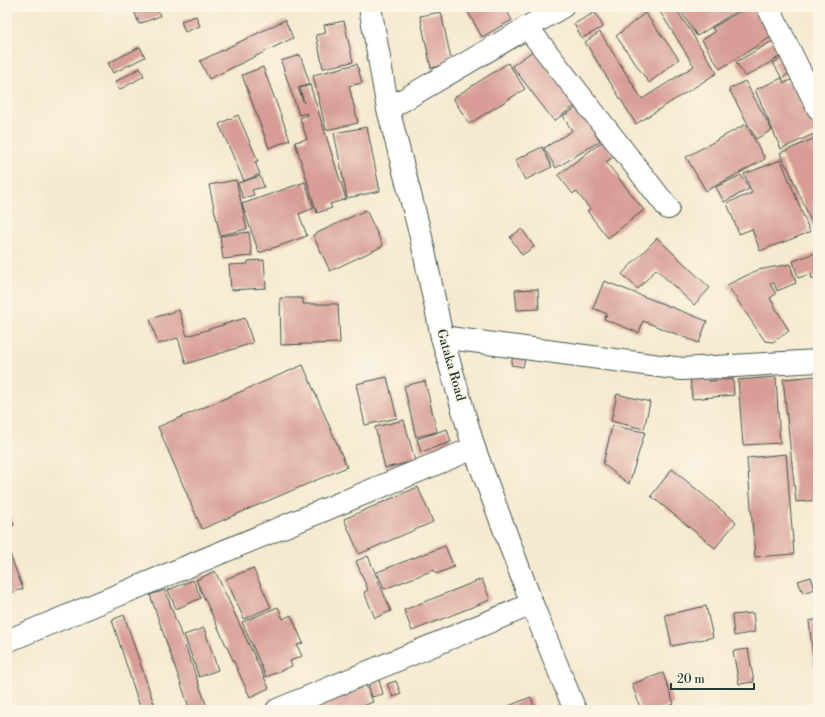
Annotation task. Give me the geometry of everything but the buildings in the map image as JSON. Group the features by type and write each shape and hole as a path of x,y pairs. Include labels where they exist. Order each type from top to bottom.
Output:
{"street":[{"name":"Gataka Road","path":"370,7 388,109 421,237 442,337 474,448 532,604 575,710"},
{"path":"388,109 562,7"},
{"path":"768,7 818,108"},
{"path":"528,27 668,208"},
{"path":"442,337 682,369 818,361"},
{"path":"7,641 474,448"},
{"path":"278,710 532,604"}]}
